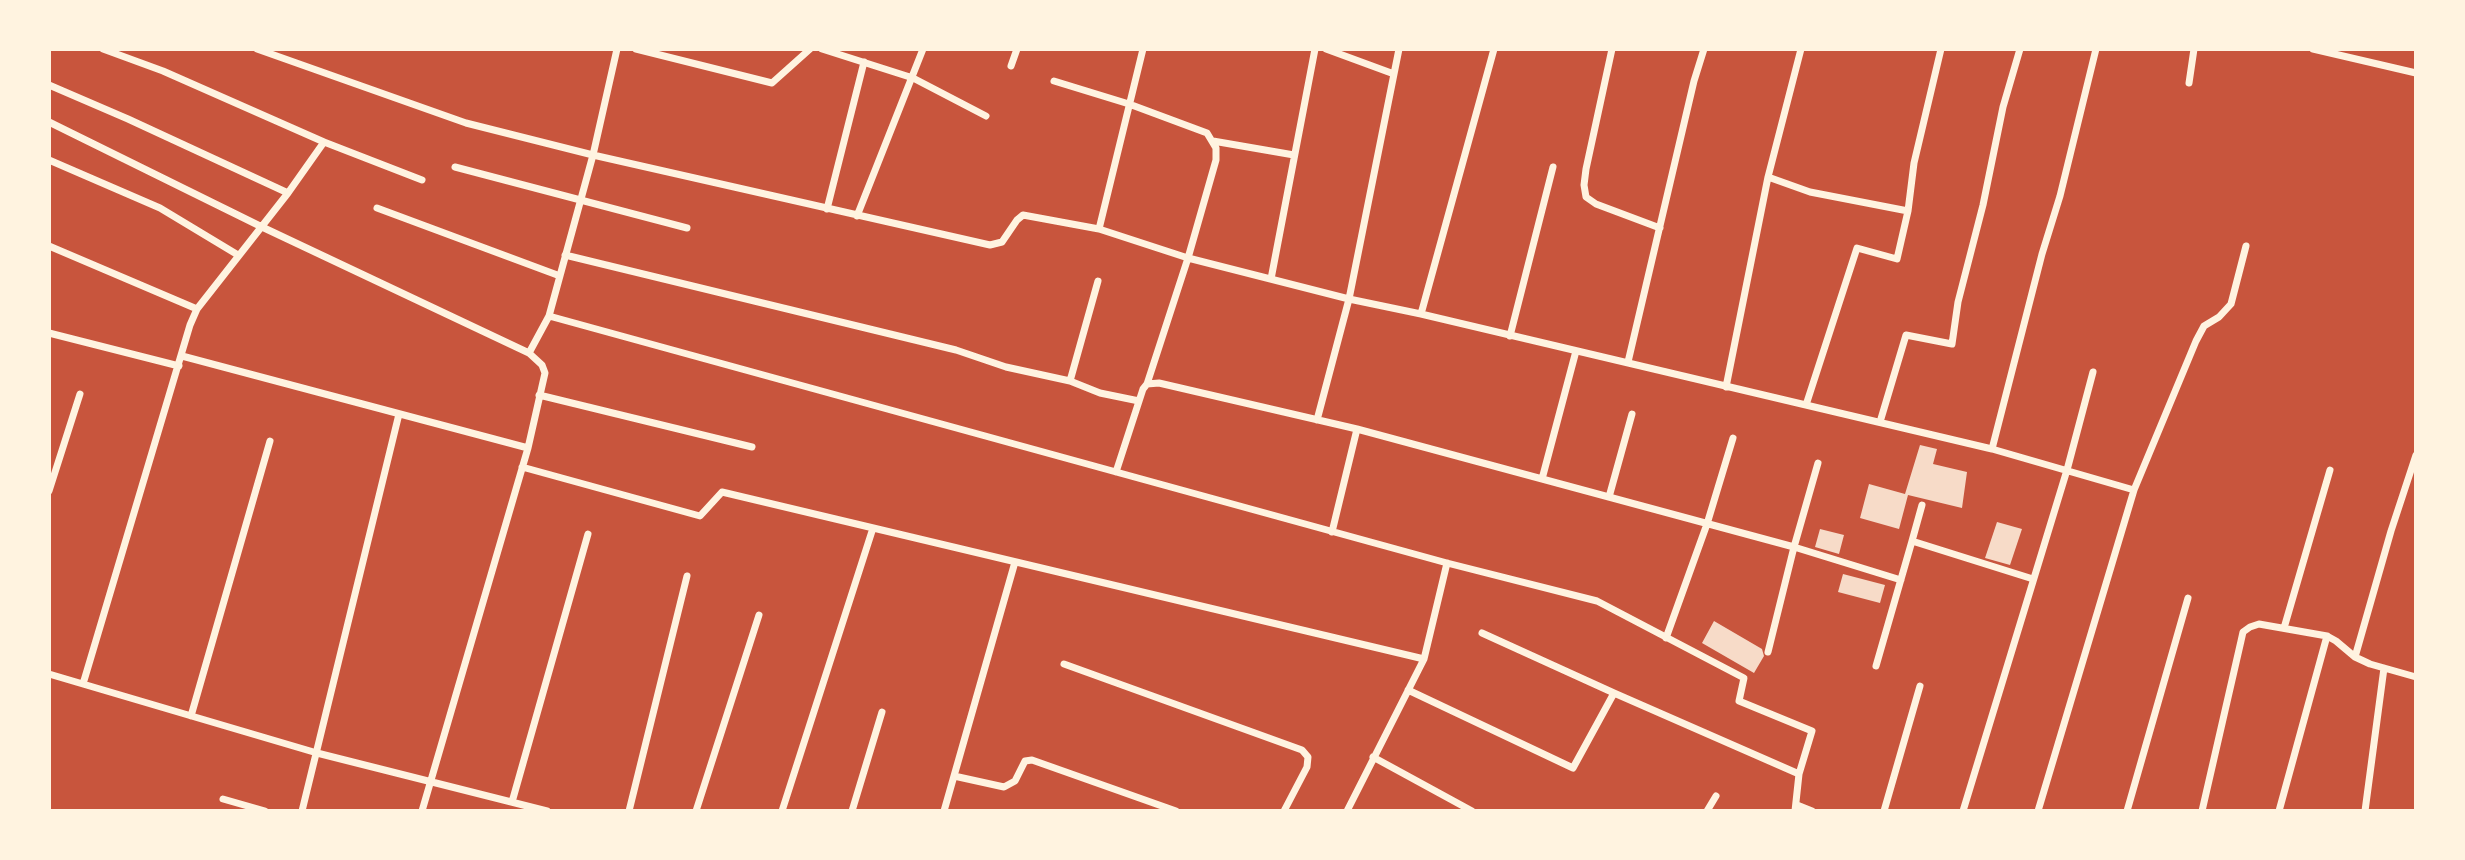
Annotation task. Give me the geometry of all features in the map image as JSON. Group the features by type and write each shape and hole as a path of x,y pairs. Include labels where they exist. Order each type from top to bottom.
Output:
{"street":[{"path":"103,49 163,71 324,142 422,180"},
{"path":"257,49 466,123 593,155 990,245 1002,242 1023,215 1099,229 1188,258 1349,299 1992,449 2134,490"},
{"path":"529,353 549,316 593,155 617,49"},
{"path":"636,49 772,83 810,49"},
{"path":"822,49 913,78 986,116"},
{"path":"857,216 923,49"},
{"path":"1011,66 1017,49"},
{"path":"1099,229 1143,49"},
{"path":"1271,279 1315,49"},
{"path":"1326,49 1394,74"},
{"path":"1317,420 1349,299 1399,49"},
{"path":"1421,314 1494,49"},
{"path":"1612,49 1586,169 1586,197 1596,204 1660,228"},
{"path":"1628,362 1694,81 1704,49"},
{"path":"1726,387 1768,177 1801,49"},
{"path":"1806,405 1857,248 1897,259 1908,211 1914,163 1941,49"},
{"path":"1880,422 1906,335 1952,344 1958,302 1983,205 2003,107 2020,49"},
{"path":"1992,449 2042,254 2060,196 2096,49"},
{"path":"2189,83 2194,49"},
{"path":"2313,49 2416,74"},
{"path":"2361,61 2364,49"},
{"path":"827,209 864,62"},
{"path":"1054,81 1129,104 1207,133 1216,148 1216,160 1188,258 1116,472"},
{"path":"49,85 288,193"},
{"path":"49,122 262,227 529,353 542,365 545,373 528,448 422,811"},
{"path":"1213,141 1294,155"},
{"path":"83,684 197,309 288,193 324,142"},
{"path":"49,160 160,208 238,255"},
{"path":"455,167 687,228"},
{"path":"1510,336 1553,167"},
{"path":"1768,177 1810,192 1908,211"},
{"path":"377,208 560,276"},
{"path":"49,246 197,309"},
{"path":"2038,811 2134,490 2196,341 2204,327 2219,317 2231,304 2246,246"},
{"path":"565,255 956,350 1006,367 1139,401"},
{"path":"1070,382 1098,281"},
{"path":"549,316 1332,532 1597,601 1744,678 1739,701 1812,730 1799,775 1796,808 1812,811"},
{"path":"49,333 179,366"},
{"path":"1542,479 1576,351"},
{"path":"182,356 528,448"},
{"path":"1963,811 2067,470 2093,372"},
{"path":"1147,384 1159,383 1357,429 1794,547 1900,580"},
{"path":"49,491 80,394"},
{"path":"540,395 752,447"},
{"path":"302,811 399,414"},
{"path":"1609,497 1632,414"},
{"path":"1332,532 1357,429"},
{"path":"1666,638 1707,524 1733,438"},
{"path":"191,716 270,441"},
{"path":"2356,657 2391,531 2416,455"},
{"path":"1768,652 1818,463"},
{"path":"522,467 700,516 722,492 1424,659"},
{"path":"2284,628 2330,470"},
{"path":"1876,666 1922,505"},
{"path":"782,811 873,528"},
{"path":"512,802 588,534"},
{"path":"1912,541 2034,579"},
{"path":"944,811 1015,562"},
{"path":"1346,811 1424,659 1447,563"},
{"path":"629,811 687,576"},
{"path":"2127,811 2188,598"},
{"path":"696,811 759,615"},
{"path":"2202,811 2243,632 2250,626 2259,624 2327,636 2356,657 2416,677"},
{"path":"1482,633 1799,775"},
{"path":"2279,811 2327,636"},
{"path":"1064,664 1302,750 1308,757 1307,767 1284,811"},
{"path":"2365,811 2384,668"},
{"path":"49,674 317,753 547,811"},
{"path":"1884,811 1920,686"},
{"path":"1408,690 1573,768 1615,693"},
{"path":"852,811 882,712"},
{"path":"1373,757 1472,811"},
{"path":"954,776 1004,787 1015,781 1025,761 1032,760 1174,811"},
{"path":"1707,811 1716,796"},
{"path":"223,799 265,811"}],"building":[{"path":"1920,445 1937,449 1933,464 1967,472 1962,508 1908,495 1899,529 1860,518 1869,484 1905,494"},
{"path":"1997,522 2022,529 2010,565 1985,558"},
{"path":"1820,529 1844,535 1839,554 1815,547"},
{"path":"1843,574 1885,585 1880,603 1838,592"},
{"path":"1714,621 1762,649 1764,656 1754,673 1702,643"}]}
